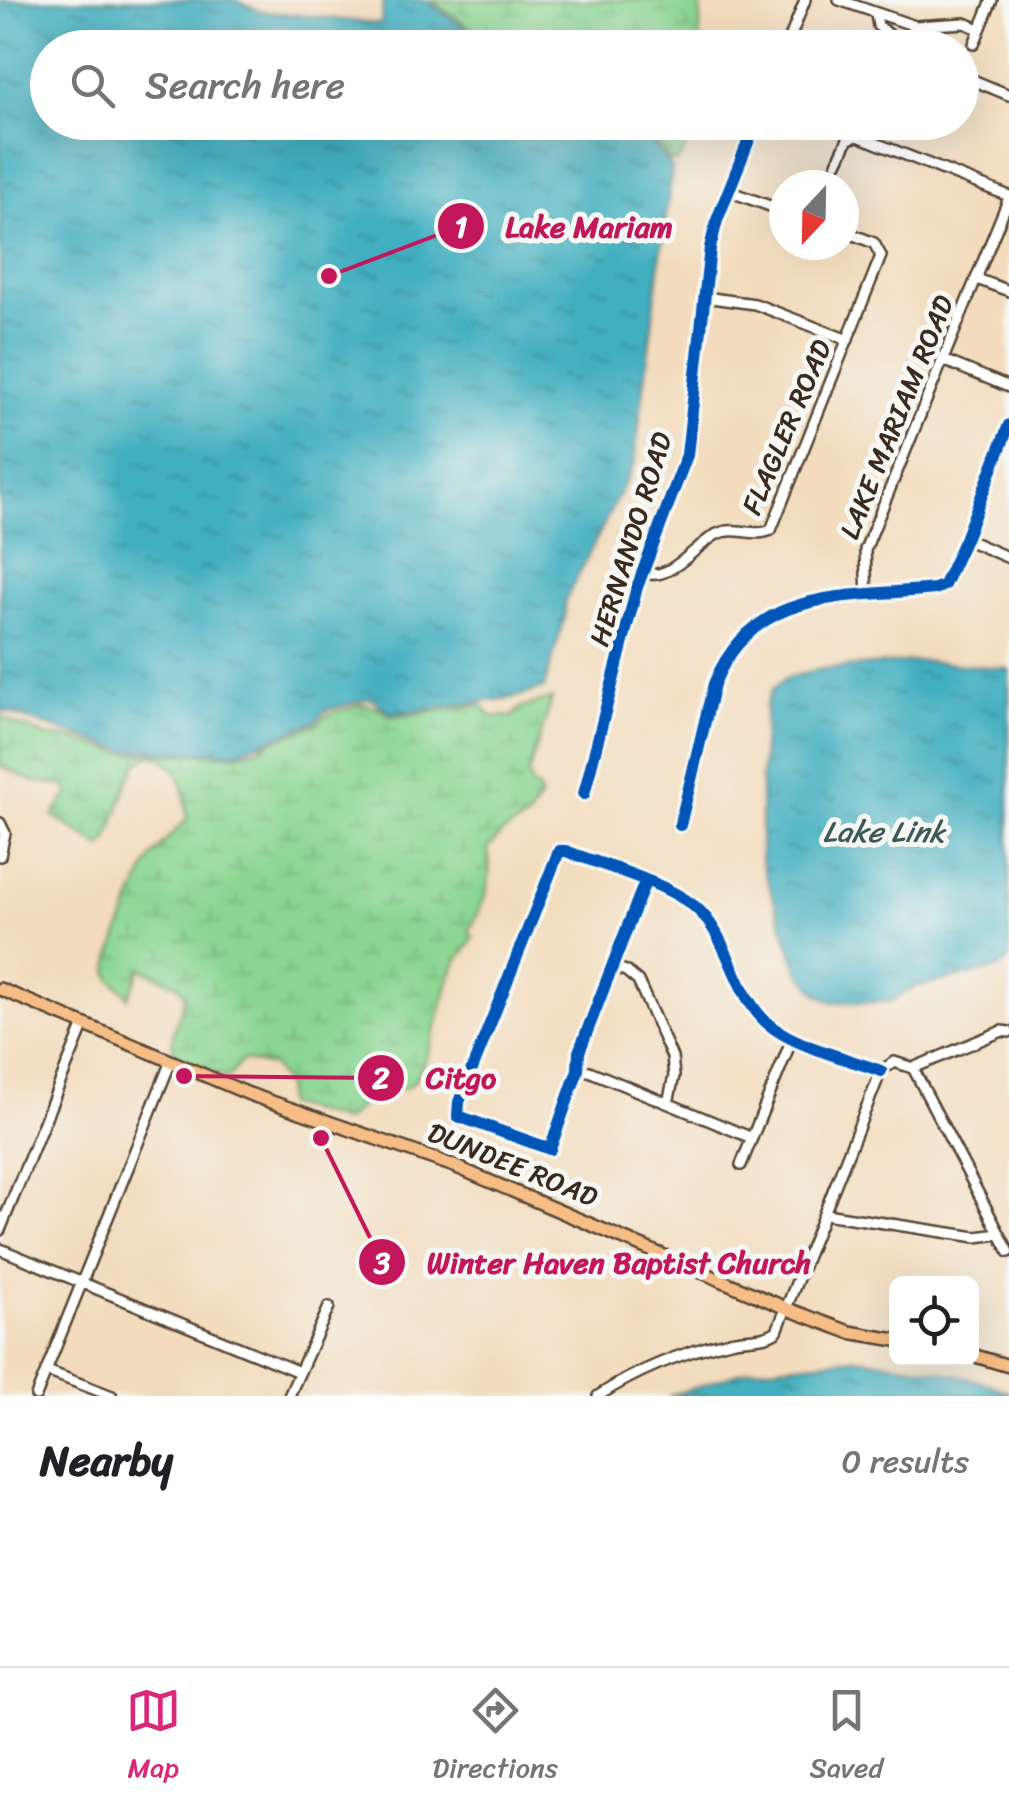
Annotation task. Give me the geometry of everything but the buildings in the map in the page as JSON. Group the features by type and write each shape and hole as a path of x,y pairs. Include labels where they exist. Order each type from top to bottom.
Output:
{"main road":[{"name":"DUNDEE ROAD","path":"0,989 249,1094 454,1166 837,1328 889,1339"},
{"path":"979,1357 1009,1366"}],"street":[{"path":"793,30 805,0"},
{"path":"839,0 920,26 965,23 979,29 992,0"},
{"path":"876,14 878,26 883,30"},
{"path":"979,83 1009,95"},
{"name":"HERNANDO ROAD","path":"584,794 642,572 687,454 714,229 749,140"},
{"path":"837,163 848,140"},
{"path":"868,140 1009,197"},
{"path":"728,191 769,206"},
{"name":"LAKE MARIAM ROAD","path":"867,596 864,550 1009,197"},
{"name":"FLAGLER ROAD","path":"642,572 649,575 668,571 717,534 741,530 761,534 771,530 882,252 874,243 859,237"},
{"path":"978,279 1009,292"},
{"path":"704,297 755,304 848,340"},
{"path":"943,360 1009,387"},
{"path":"680,824 714,684 736,644 753,628 789,607 811,600 944,585 1009,425"},
{"path":"965,539 1009,558"},
{"path":"0,856 4,844 1,826"},
{"path":"645,882 578,1052 578,1070 550,1149 458,1116 459,1102 558,850 645,882 684,899 706,918 754,1010 765,1022 792,1039 881,1072"},
{"path":"612,967 626,971 638,981 672,1058 674,1076 668,1103"},
{"path":"0,1230 84,1024"},
{"path":"598,1396 635,1373 673,1357 734,1340 770,1336 777,1331 881,1072 894,1062 913,1068 1002,1031 1009,1032"},
{"path":"741,1165 792,1039"},
{"path":"36,1396 171,1060"},
{"path":"913,1068 1009,1252"},
{"path":"578,1070 752,1138"},
{"path":"825,1214 976,1236 999,1234"},
{"path":"0,1249 298,1372"},
{"path":"289,1396 328,1307"},
{"path":"47,1372 112,1396"}],"green space":[{"path":"431,0 701,0 700,30 472,30"},
{"path":"653,140 690,140 678,162 670,161"},
{"path":"552,699 528,773 541,796 528,818 502,833 488,849 488,882 469,931 473,937 453,969 421,1070 411,1085 373,1095 344,1121 285,1104 286,1087 273,1066 242,1060 228,1078 176,1055 173,1032 185,994 178,985 141,968 128,997 110,977 113,951 150,861 187,819 181,779 170,764 151,755 138,763 107,842 101,847 53,816 69,793 62,784 35,782 0,766 0,715 48,737 71,738 121,753 236,754 259,749 316,725 327,715 362,704 377,707 393,717 481,705 491,716 512,717 520,708"}],"water":[{"path":"0,0 236,0 259,11 381,24 384,0 426,0 467,30 30,30 30,140 650,140 672,168 634,465 565,601 565,617 544,688 516,697 393,714 370,698 325,711 315,722 236,752 122,750 0,710"},
{"name":"Lake Link","path":"922,661 1009,669 1009,960 997,969 918,986 889,1002 834,1002 819,995 798,970 761,862 766,704 773,688 788,678 821,669"},
{"path":"855,1358 952,1374 1009,1392 1009,1396 669,1396 751,1369"}],"cycle path":[{"path":"584,794 637,587 687,455 710,248 749,140"},
{"path":"680,825 714,684 731,652 753,629 778,613 806,603 944,585 1009,425"},
{"path":"645,882 579,1052 578,1070 550,1149 458,1116 459,1102 559,851 649,882 681,897 715,931 744,991 762,1018 801,1043 881,1071"}],"place":[{"name":"Lake Mariam","path":"329,276"},
{"name":"Citgo","path":"184,1076"},
{"name":"Winter Haven Baptist Church","path":"321,1138"}]}
